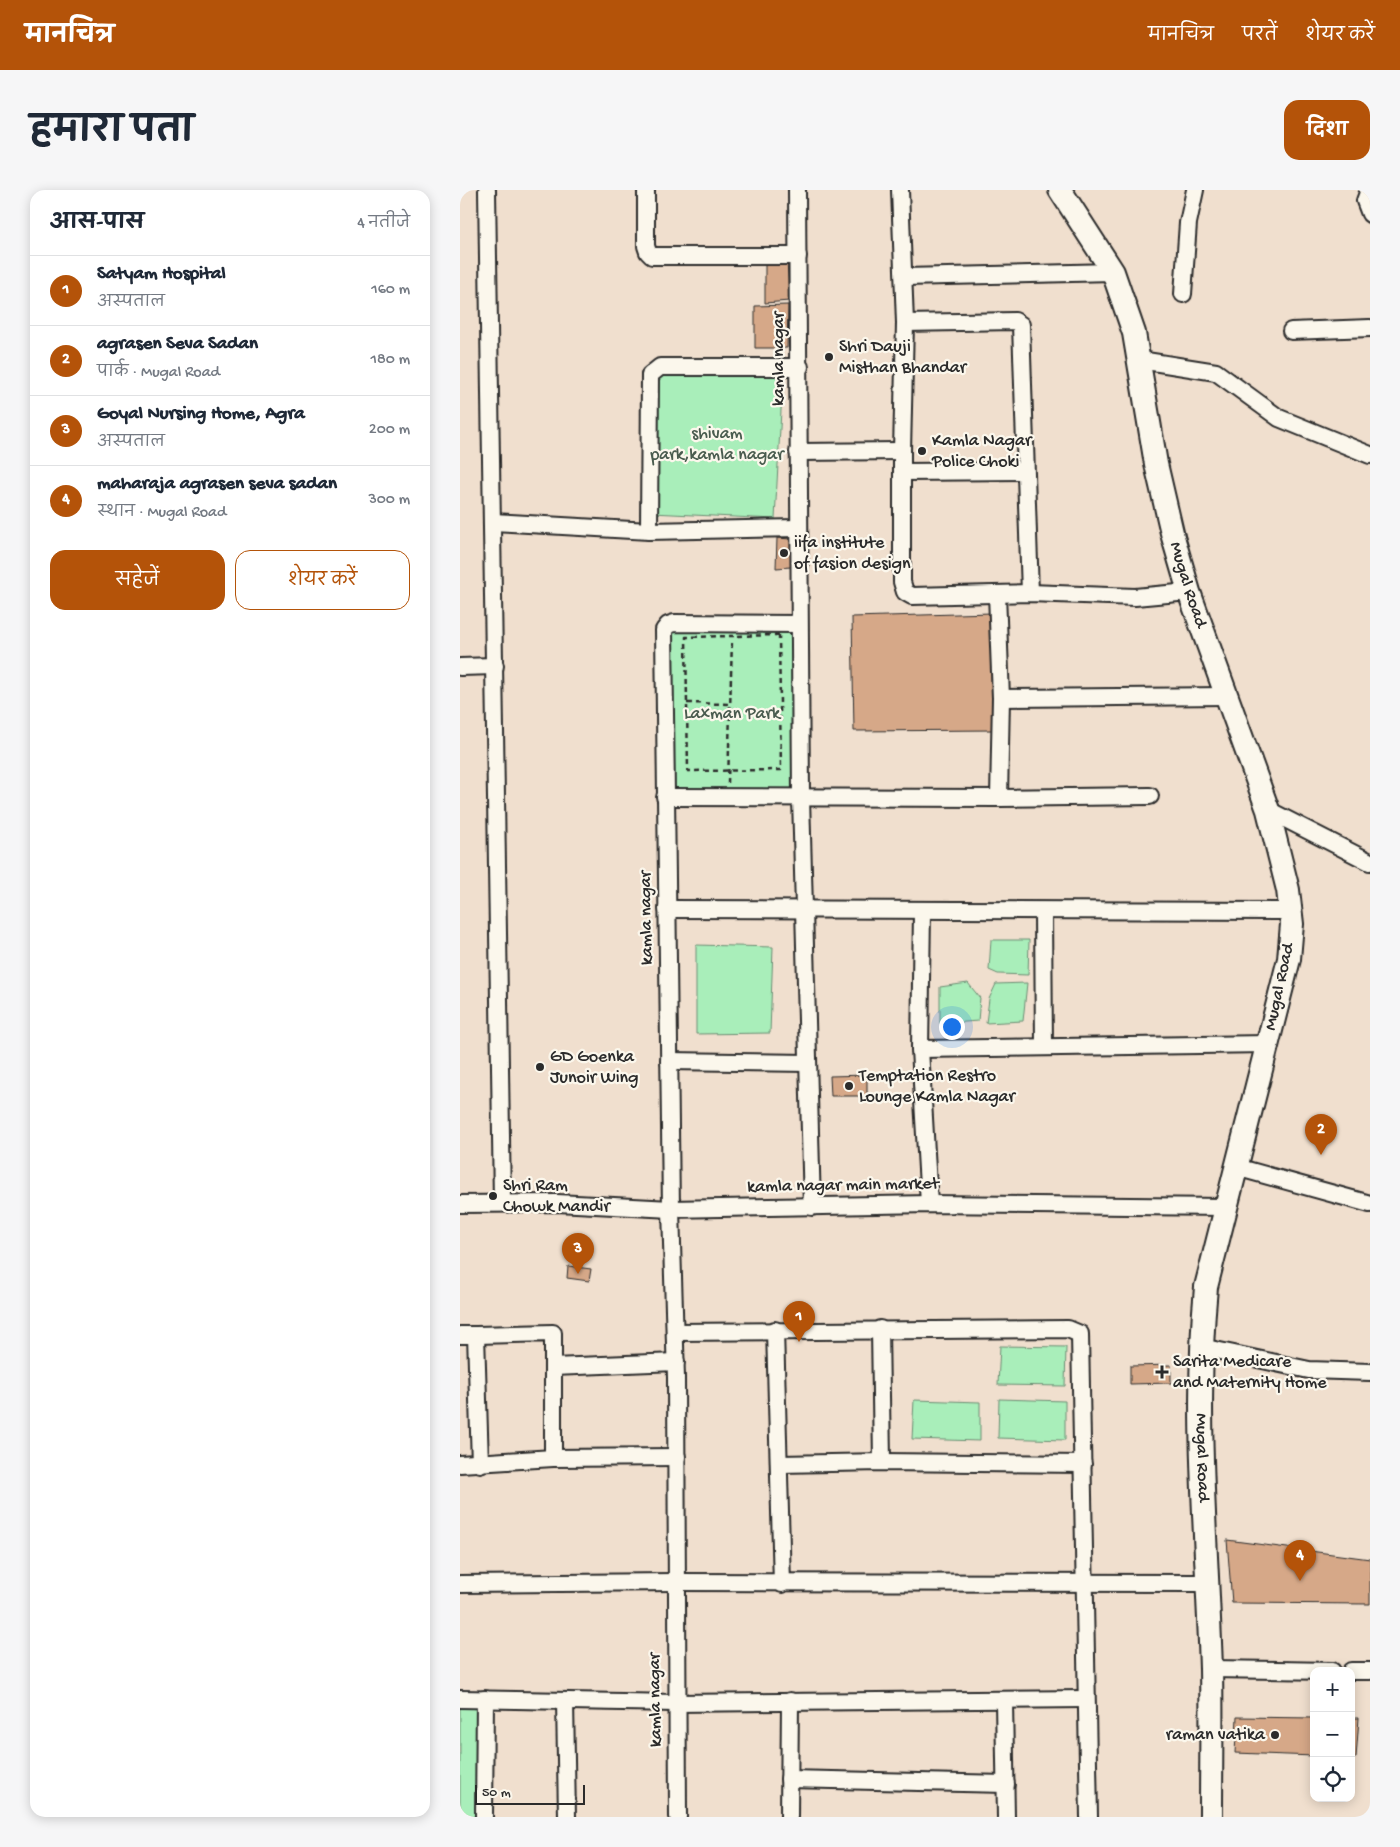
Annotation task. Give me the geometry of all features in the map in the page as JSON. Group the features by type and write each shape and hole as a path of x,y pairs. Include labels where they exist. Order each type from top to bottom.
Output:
{"street":[{"path":"487,190 502,1203"},
{"path":"646,190 646,246 652,256 798,256"},
{"name":"kamla nagar","path":"797,190 800,368 798,452 799,624 812,1206"},
{"path":"900,190 905,323 902,451 902,582 905,592 912,596 1030,593 1135,597 1189,592"},
{"name":"Mugal Road","path":"1060,190 1113,272 1134,333 1156,464 1173,537 1189,592 1268,810 1288,890 1292,924 1289,959 1206,1287 1201,1347 1206,1584 1210,1669 1211,1817"},
{"path":"1183,294 1186,238 1195,190"},
{"path":"1366,192 1365,205 1370,214"},
{"path":"904,277 1113,272"},
{"path":"905,323 1015,321 1021,323 1030,593"},
{"path":"1291,331 1370,328"},
{"path":"1140,360 1216,372 1279,418 1370,455"},
{"path":"649,531 650,375 652,371 660,367 800,368"},
{"path":"798,452 902,451"},
{"path":"902,472 1025,471"},
{"path":"493,522 649,531 798,528"},
{"path":"997,594 1001,698 999,798"},
{"name":"kamla nagar","path":"678,1817 676,1362 671,1209 666,909 665,627 674,623 799,624"},
{"path":"460,667 495,666"},
{"path":"1001,698 1227,696"},
{"path":"666,798 1150,796"},
{"path":"1268,810 1370,862"},
{"path":"666,909 805,909 922,912 1290,911"},
{"path":"922,912 920,1048 929,1204"},
{"path":"1043,912 1044,1047"},
{"path":"920,1048 1268,1044"},
{"path":"669,1061 808,1063"},
{"path":"1236,1167 1370,1204"},
{"name":"kamla nagar main market","path":"460,1204 557,1203 671,1209 929,1204 1226,1207"},
{"path":"675,1332 880,1328 1068,1328 1078,1332 1082,1338 1084,1584 1089,1817"},
{"path":"880,1328 882,1462"},
{"path":"776,1330 782,1584"},
{"path":"480,1464 468,1335 553,1333 553,1458"},
{"path":"1201,1347 1309,1370 1370,1372"},
{"path":"553,1366 676,1362"},
{"path":"460,1464 553,1458 677,1457"},
{"path":"780,1464 882,1462 1083,1464"},
{"path":"460,1584 676,1582 782,1584 1206,1584"},
{"path":"1210,1669 1310,1671"},
{"path":"1355,1671 1370,1671"},
{"path":"460,1699 676,1703 1086,1699"},
{"path":"484,1817 485,1699"},
{"path":"564,1701 567,1817"},
{"path":"789,1817 790,1701"},
{"path":"1004,1701 1006,1817"},
{"path":"790,1779 1006,1784"}],"path":[{"path":"779,635 781,770 688,771 687,703 686,637 779,635"},
{"path":"729,771 732,636"},
{"path":"687,703 730,704"}],"green space":[{"name":"shivam park,kamla nagar","path":"658,371 783,374 775,519 652,513"},
{"name":"Laxman Park","path":"799,624 801,797 665,797 664,630"},
{"path":"991,940 1029,940 1028,975 998,974 989,970"},
{"path":"696,945 773,947 770,1033 696,1034"},
{"path":"968,983 980,998 978,1021 940,1024 940,987"},
{"path":"1027,983 1023,1021 986,1023 989,999 996,984"},
{"path":"1000,1346 1066,1347 1065,1386 998,1385"},
{"path":"999,1399 1065,1401 1065,1440 998,1438"},
{"path":"914,1400 980,1402 980,1441 912,1439"},
{"path":"460,1699 485,1699 484,1817 460,1817"}],"building":[{"path":"787,259 789,301 765,303 765,261"},
{"path":"788,305 787,348 755,348 755,306"},
{"name":"iifa institute of fasion design","path":"777,538 791,539 791,567 776,568"},
{"path":"992,613 993,730 854,731 852,617"},
{"name":"Temptation Restro Lounge Kamla Nagar","path":"867,1075 867,1096 831,1096 830,1076"},
{"path":"568,1266 591,1269 589,1281 567,1278"},
{"path":"1171,1365 1171,1383 1130,1384 1130,1366"},
{"path":"1227,1540 1370,1559 1370,1604 1232,1603"},
{"name":"raman vatika","path":"1237,1717 1310,1718 1310,1756 1235,1753"},
{"path":"1355,1718 1359,1718 1356,1758"}],"place":[{"name":"Shri Dauji Misthan Bhandar","path":"829,357"},
{"name":"Kamla Nagar Police Choki","path":"922,451"},
{"name":"iifa institute of fasion design","path":"784,553"},
{"name":"GD Goenka Junoir Wing","path":"540,1067"},
{"name":"Temptation Restro Lounge Kamla Nagar","path":"849,1086"},
{"name":"agrasen Seva Sadan","path":"1321,1155"},
{"name":"Shri Ram Chowk Mandir","path":"493,1196"},
{"name":"Goyal Nursing Home, Agra","path":"578,1274"},
{"name":"Satyam Hospital","path":"799,1342"},
{"name":"Sarita Medicare and Maternity Home","path":"1162,1372"},
{"name":"maharaja agrasen seva sadan","path":"1300,1581"},
{"name":"raman vatika","path":"1275,1735"}]}
